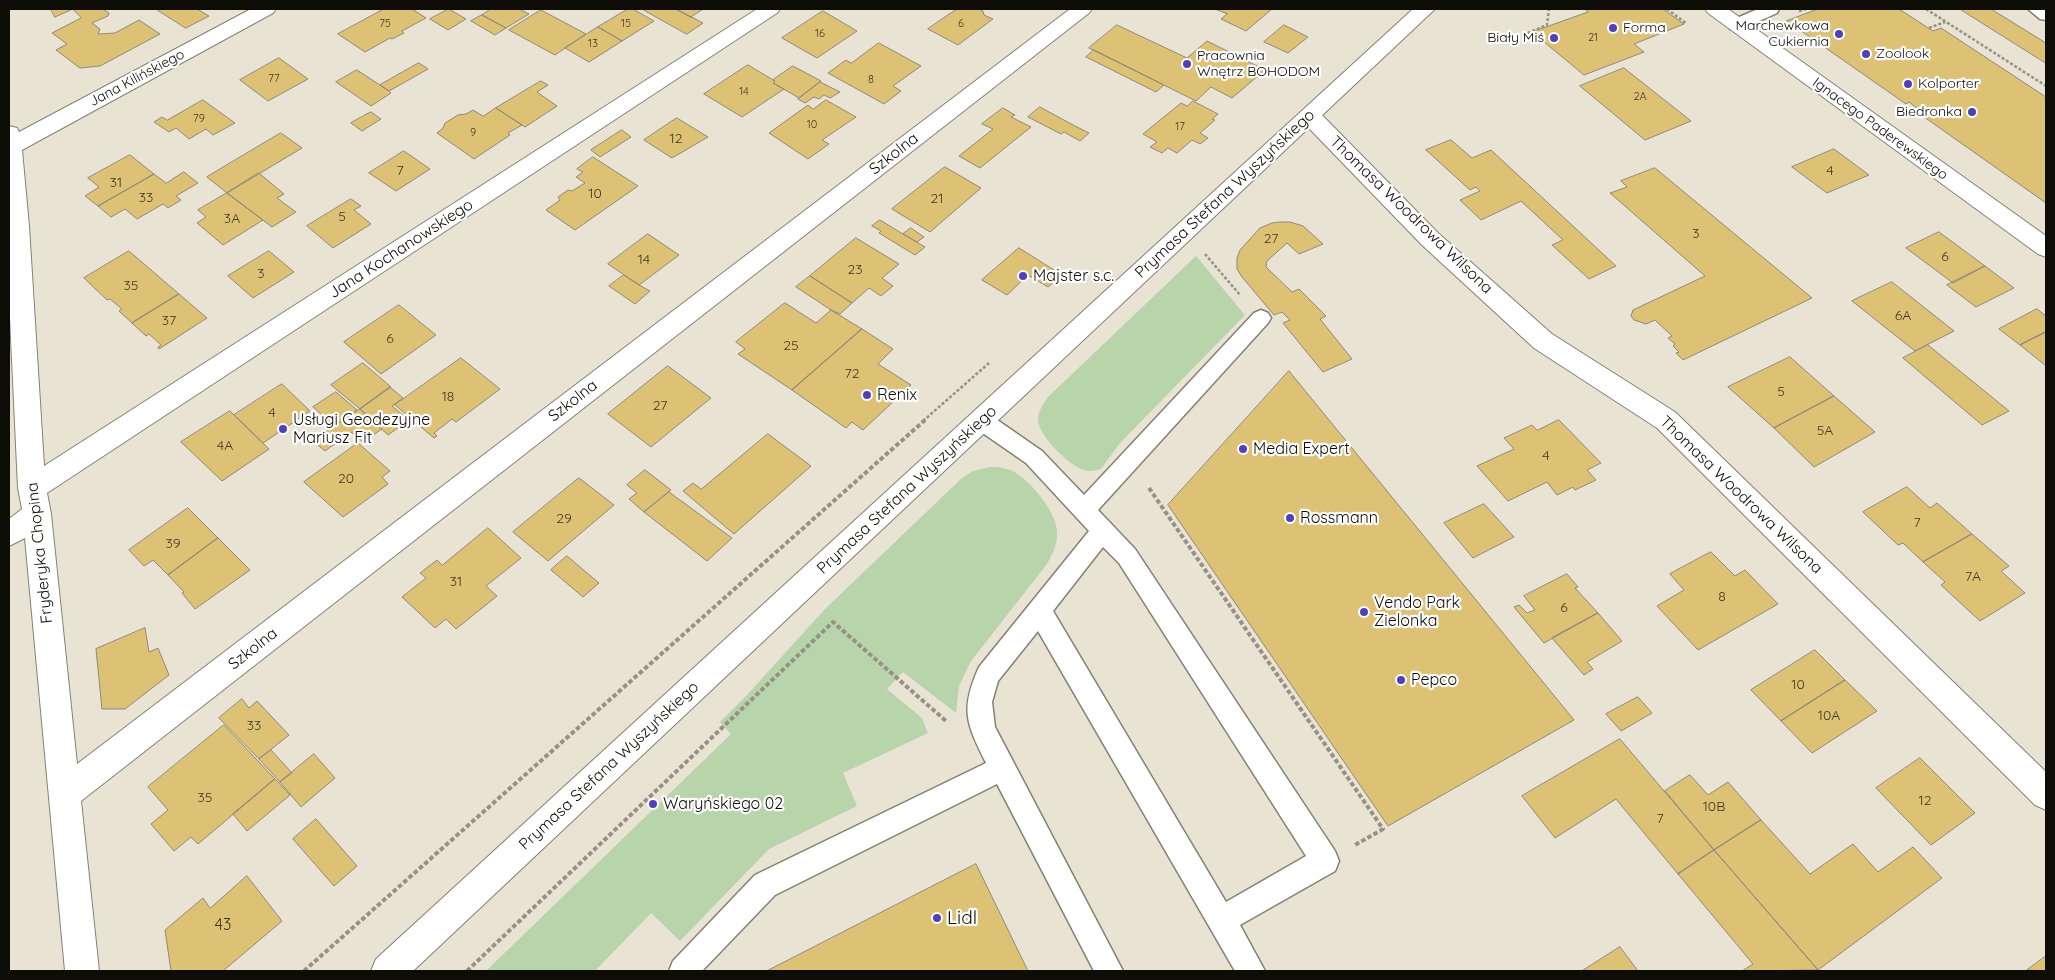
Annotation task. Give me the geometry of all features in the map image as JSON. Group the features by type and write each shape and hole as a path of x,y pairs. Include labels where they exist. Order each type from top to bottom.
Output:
{"street":[{"name":"Jana Kilińskiego","path":"9,142 266,9"},
{"name":"Jana Kochanowskiego","path":"9,534 34,501 770,9"},
{"name":"Szkolna","path":"64,794 1082,9"},
{"name":"Prymasa Stefana Wyszyńskiego","path":"388,971 1425,9"},
{"name":"Ignacego Paderewskiego","path":"1715,9 2046,248"},
{"name":"Thomasa Woodrowa Wilsona","path":"1310,116 1430,239 1543,341 1666,420 2046,794"},
{"name":"Fryderyka Chopina","path":"9,142 34,501 82,971"}],"lane":[{"path":"1736,24 1771,9"},
{"path":"2036,9 2046,15"},
{"path":"1084,510 1261,319"},
{"path":"982,421 1034,457 1127,556 1325,862 1221,920"},
{"path":"1103,530 988,675 979,702 982,730 1108,971"},
{"path":"1039,610 1251,971"},
{"path":"683,971 765,885 1003,768"}],"path":[{"path":"1523,35 1547,25 1549,9"},
{"path":"1668,9 1693,28"},
{"path":"1926,9 2046,86"},
{"path":"1929,28 1946,22"},
{"path":"1202,250 1261,319"},
{"path":"304,971 997,357"},
{"path":"1130,460 1383,829 1325,862"},
{"path":"467,971 833,622 950,724"}],"green space":[{"path":"1196,256 1245,315 1120,443 1101,469 1089,471 1074,465 1057,451 1043,433 1038,418 1043,404 1048,397"},
{"path":"990,467 1013,471 1036,491 1048,507 1056,523 1057,540 1047,564 971,661 959,686 956,713 903,672 887,689 922,718 928,733 843,773 857,806 769,849 680,941 651,913 595,971 486,971 731,734 720,722 824,610 962,478 973,471"}],"building":[{"path":"51,9 73,9 55,17"},
{"path":"73,9 103,9 109,13 108,16 92,23 100,29 98,34 115,33 139,20 160,34 100,66 80,68 56,50 67,44 52,33 81,18"},
{"path":"156,9 197,9 209,16 186,28"},
{"path":"384,9 412,9 426,18 402,31 404,33 392,39 390,38 365,52 338,34"},
{"path":"449,9 466,19 448,30 430,19"},
{"path":"491,9 519,9 529,14 506,28 482,15"},
{"path":"628,9 633,9 654,21 622,41 598,27"},
{"path":"642,9 676,9 703,23 687,34"},
{"path":"676,9 703,9 691,17"},
{"path":"957,9 979,9 983,11 984,15 993,19 958,45 928,29"},
{"path":"1215,9 1272,9 1246,31 1221,19 1227,14"},
{"path":"1585,9 1663,9 1684,24 1634,44 1644,52 1584,75 1532,32 1588,12"},
{"path":"1818,9 1899,9 1933,31 1941,28 2046,97 2046,203 1917,112 1921,111 1909,102 1906,104 1787,21"},
{"path":"1960,9 1991,9 2046,43 2046,63"},
{"path":"541,10 586,34 555,55 509,30"},
{"path":"823,11 857,31 817,58 782,38"},
{"path":"482,15 506,28 495,35 471,21"},
{"name":"Pracownia Wnętrz BOHODOM","path":"1117,25 1187,58 1207,41 1265,70 1232,98 1211,87 1196,101 1089,48"},
{"path":"1284,25 1308,37 1288,53 1264,42"},
{"path":"598,27 622,41 589,62 565,48"},
{"path":"879,43 921,66 893,86 901,91 884,104 828,73 846,60 851,63"},
{"path":"1094,50 1164,85 1156,92 1086,57"},
{"path":"279,58 308,79 268,101 240,80"},
{"path":"419,63 428,69 389,91 380,85"},
{"path":"748,65 775,81 773,83 784,89 742,117 704,94"},
{"path":"793,66 821,81 799,98 773,83 775,81 773,80"},
{"path":"1624,68 1691,121 1645,140 1580,86"},
{"path":"357,70 391,93 371,106 336,82"},
{"path":"541,81 548,85 537,92 557,106 525,127 496,108"},
{"path":"820,82 840,92 830,98 824,95 819,99 814,97 805,103 798,99"},
{"path":"203,100 235,123 213,135 206,129 189,139 176,128 169,132 154,122 162,117 167,120"},
{"path":"826,100 856,117 822,140 829,144 808,159 769,133 808,105 813,109"},
{"path":"1193,101 1218,114 1212,119 1215,120 1200,133 1208,138 1200,144 1192,140 1177,153 1168,148 1162,153 1150,147 1157,142 1143,134 1181,103 1187,106"},
{"path":"1040,107 1089,133 1080,141 1064,132 1061,134 1028,117"},
{"path":"496,108 522,125 508,133 510,135 474,159 437,133 443,128 445,123 458,115 466,114 473,110 483,116"},
{"path":"1003,108 1015,115 1011,117 1031,127 980,168 959,156 993,129 982,124"},
{"path":"371,112 381,119 362,131 351,123"},
{"path":"677,118 708,137 672,158 644,140"},
{"path":"622,130 631,137 600,157 591,150"},
{"path":"281,133 302,148 227,193 207,177"},
{"path":"1451,140 1472,158 1491,150 1616,266 1589,279 1552,245 1563,240 1521,201 1481,220 1460,200 1480,191 1476,187 1470,190 1426,150"},
{"path":"1834,149 1869,175 1827,193 1792,167"},
{"path":"404,151 430,169 396,191 369,173"},
{"path":"130,155 154,174 98,206 85,196 99,187 88,178"},
{"path":"593,157 638,186 575,230 546,210 560,200 558,197 568,190 572,191 585,183 576,177 583,172 577,169"},
{"path":"945,167 981,188 930,232 892,209"},
{"path":"1655,168 1812,298 1683,360 1676,353 1679,352 1673,346 1675,344 1668,338 1672,336 1655,320 1646,324 1634,320 1631,316 1633,310 1705,276 1610,193 1627,187 1621,181"},
{"path":"184,172 198,183 176,196 181,200 168,208 163,204 137,219 125,209 111,217 98,206 154,174 166,183"},
{"path":"259,173 284,194 277,198 296,212 272,227 227,193"},
{"path":"227,193 263,220 223,245 197,223 206,217 198,210"},
{"path":"351,199 361,206 354,210 371,224 333,248 307,226"},
{"path":"880,220 925,247 915,255 879,233 881,231 872,226"},
{"path":"1280,222 1290,222 1303,226 1323,244 1299,254 1287,243 1267,261 1266,267 1292,292 1299,289 1326,316 1320,319 1352,359 1323,372 1283,323 1290,320 1282,312 1274,315 1237,269 1237,258 1240,250 1260,228"},
{"path":"911,228 924,237 917,242 903,234"},
{"path":"1939,232 1985,266 1953,283 1906,248"},
{"path":"648,234 679,255 639,285 608,264"},
{"path":"856,238 899,264 882,278 893,286 881,296 869,288 852,303 810,276"},
{"path":"1019,248 1062,275 1048,287 1028,275 1007,295 982,280"},
{"path":"129,251 179,294 132,323 119,311 122,309 110,299 107,300 84,278"},
{"path":"269,251 294,272 253,298 228,276"},
{"path":"1985,266 2014,288 1976,307 1947,285"},
{"path":"624,275 650,291 635,304 609,286"},
{"path":"810,276 852,303 840,314 796,287"},
{"path":"1892,282 1954,331 1915,351 1852,301"},
{"path":"179,294 207,318 159,349 158,347 161,345 149,334 146,336 132,323"},
{"path":"785,303 816,323 831,310 862,329 792,390 738,354 745,349 736,342"},
{"path":"399,305 436,335 381,374 344,342"},
{"path":"2037,309 2046,316 2046,332 2020,345 1999,329"},
{"path":"862,329 893,349 878,364 911,385 863,430 852,422 846,428 792,390"},
{"path":"2046,332 2046,366 2020,345"},
{"path":"1928,345 2009,411 1982,425 1903,358"},
{"path":"1790,357 1834,396 1774,428 1728,387"},
{"path":"461,358 500,389 456,422 452,419 434,433 437,436 434,438 395,405"},
{"path":"363,363 391,387 360,409 331,385"},
{"path":"668,366 711,398 651,447 608,414"},
{"name":"Vendo Park Zielonka","path":"1289,371 1574,720 1388,826 1168,505"},
{"path":"282,384 310,411 263,443 234,415"},
{"path":"390,387 403,398 392,406 409,420 388,435 360,409"},
{"path":"336,392 357,410 334,426 313,407"},
{"path":"1834,396 1875,432 1814,467 1774,428"},
{"path":"360,409 382,429 363,442 351,432 325,451 313,441"},
{"path":"230,411 269,449 222,481 181,442"},
{"path":"1559,420 1601,463 1587,470 1596,480 1575,490 1573,487 1557,495 1547,482 1508,501 1477,466 1514,449 1504,438 1532,425 1537,430"},
{"path":"768,434 811,466 734,534 683,491 693,483 701,489"},
{"path":"358,443 390,471 382,477 388,484 343,517 304,482"},
{"path":"645,470 671,490 644,512 629,499 637,493 627,485"},
{"path":"579,478 614,505 548,561 513,532"},
{"path":"1907,487 1930,508 1937,503 1972,534 1923,562 1903,543 1898,545 1863,512"},
{"path":"669,492 732,538 707,561 644,512"},
{"path":"1484,504 1514,537 1473,558 1444,523"},
{"path":"188,508 218,538 168,575 153,560 144,566 129,550"},
{"path":"488,528 521,558 486,586 497,596 456,629 446,619 435,628 402,597 426,578 420,573 437,560 442,565"},
{"path":"1972,534 2009,566 2001,571 2025,593 1980,621 1941,585 1945,582 1923,562"},
{"path":"218,538 250,570 195,609 182,593 184,592 168,575"},
{"path":"1711,552 1735,576 1745,570 1778,604 1698,650 1657,606 1684,590 1670,574"},
{"path":"567,556 599,583 583,597 551,570"},
{"path":"1567,574 1578,587 1575,588 1598,613 1544,643 1514,607 1519,605 1527,613 1535,610 1524,596"},
{"path":"1598,613 1622,641 1587,662 1593,669 1584,675 1552,638"},
{"path":"145,628 149,652 158,648 169,675 125,709 102,709 96,649"},
{"path":"1815,650 1845,680 1781,721 1751,690"},
{"path":"1845,680 1877,711 1812,753 1781,721"},
{"path":"1638,697 1652,713 1621,731 1606,714"},
{"path":"242,699 249,708 257,701 289,735 259,759 219,718"},
{"path":"224,725 275,779 198,844 191,837 174,851 151,824 168,810 148,787"},
{"path":"1620,739 1714,850 1678,874 1616,799 1555,838 1522,796"},
{"path":"271,750 292,773 280,782 259,759"},
{"path":"314,754 335,778 301,807 280,782"},
{"path":"1920,758 1975,813 1931,845 1876,788"},
{"path":"1690,775 1708,795 1728,782 1761,820 1714,850 1665,791"},
{"path":"275,779 290,795 247,831 233,814"},
{"path":"316,819 357,866 334,886 293,839"},
{"path":"1761,820 1810,874 1853,844 1878,872 1913,847 1942,878 1818,970 1714,850"},
{"path":"1714,850 1818,970 1742,971 1753,964 1678,874"},
{"name":"Lidl","path":"976,864 1028,971 767,971"},
{"path":"247,876 282,921 223,971 171,971 165,930 203,898 210,908"},
{"path":"1620,947 1638,971 1582,971"},
{"path":"2046,956 2046,971 2027,970"}],"place":[{"name":"Forma","path":"1613,28"},
{"name":"Marchewkowa Cukiernia","path":"1839,34"},
{"name":"Biały Miś","path":"1554,38"},
{"name":"Zoolook","path":"1866,54"},
{"name":"Pracownia Wnętrz BOHODOM","path":"1187,64"},
{"name":"Kolporter","path":"1908,84"},
{"name":"Biedronka","path":"1972,112"},
{"name":"Majster s.c.","path":"1023,276"},
{"name":"Renix","path":"867,395"},
{"name":"Usługi Geodezyjne Mariusz Fit","path":"283,429"},
{"name":"Media Expert","path":"1243,449"},
{"name":"Rossmann","path":"1290,518"},
{"name":"Vendo Park Zielonka","path":"1364,612"},
{"name":"Pepco","path":"1401,680"},
{"name":"Waryńskiego 02","path":"653,804"},
{"name":"Lidl","path":"937,918"}]}
